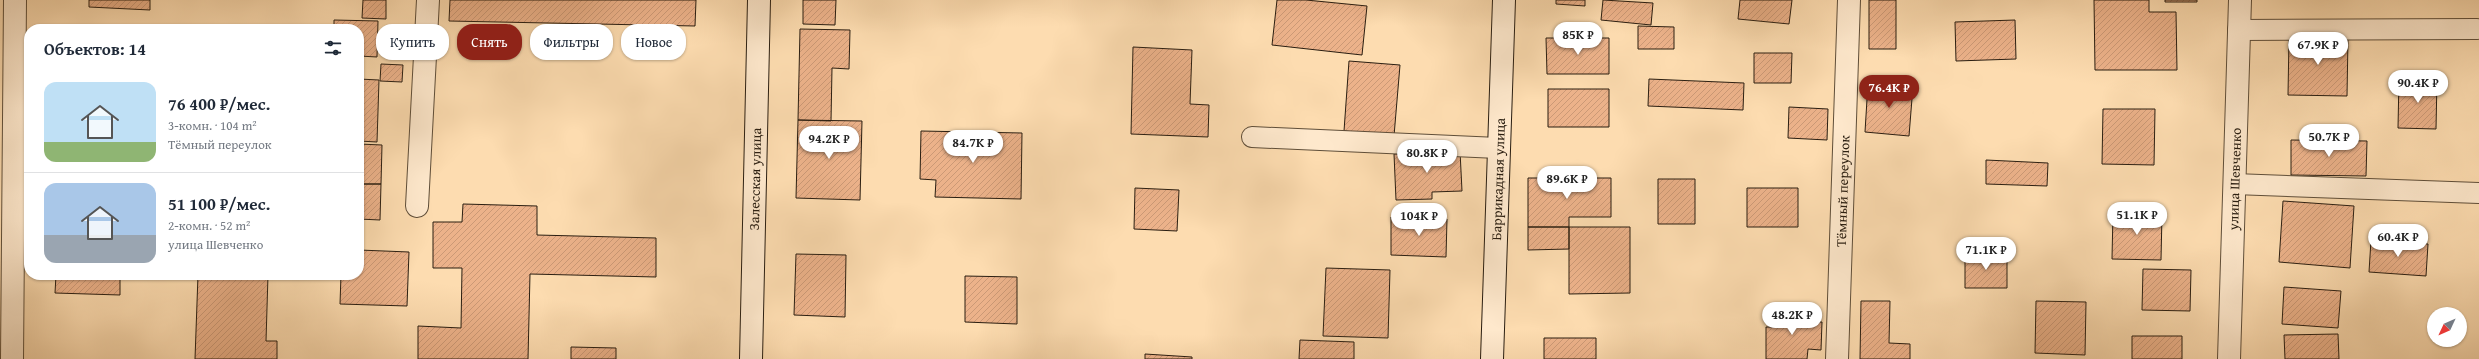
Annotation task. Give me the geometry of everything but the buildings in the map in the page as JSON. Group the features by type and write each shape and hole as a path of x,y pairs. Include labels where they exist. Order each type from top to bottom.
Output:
{"street":[{"path":"12,359 15,0"},
{"path":"417,206 428,0"},
{"name":"Залесская улица","path":"751,359 759,0"},
{"name":"Баррикадная улица","path":"1492,359 1504,0"},
{"name":"Тёмный переулок","path":"1837,359 1849,0"},
{"name":"улица Шевченко","path":"2229,359 2240,0"}],"lane":[{"path":"2238,30 2476,29"},
{"path":"1252,137 1498,148"},
{"path":"2234,184 2479,193"}]}
